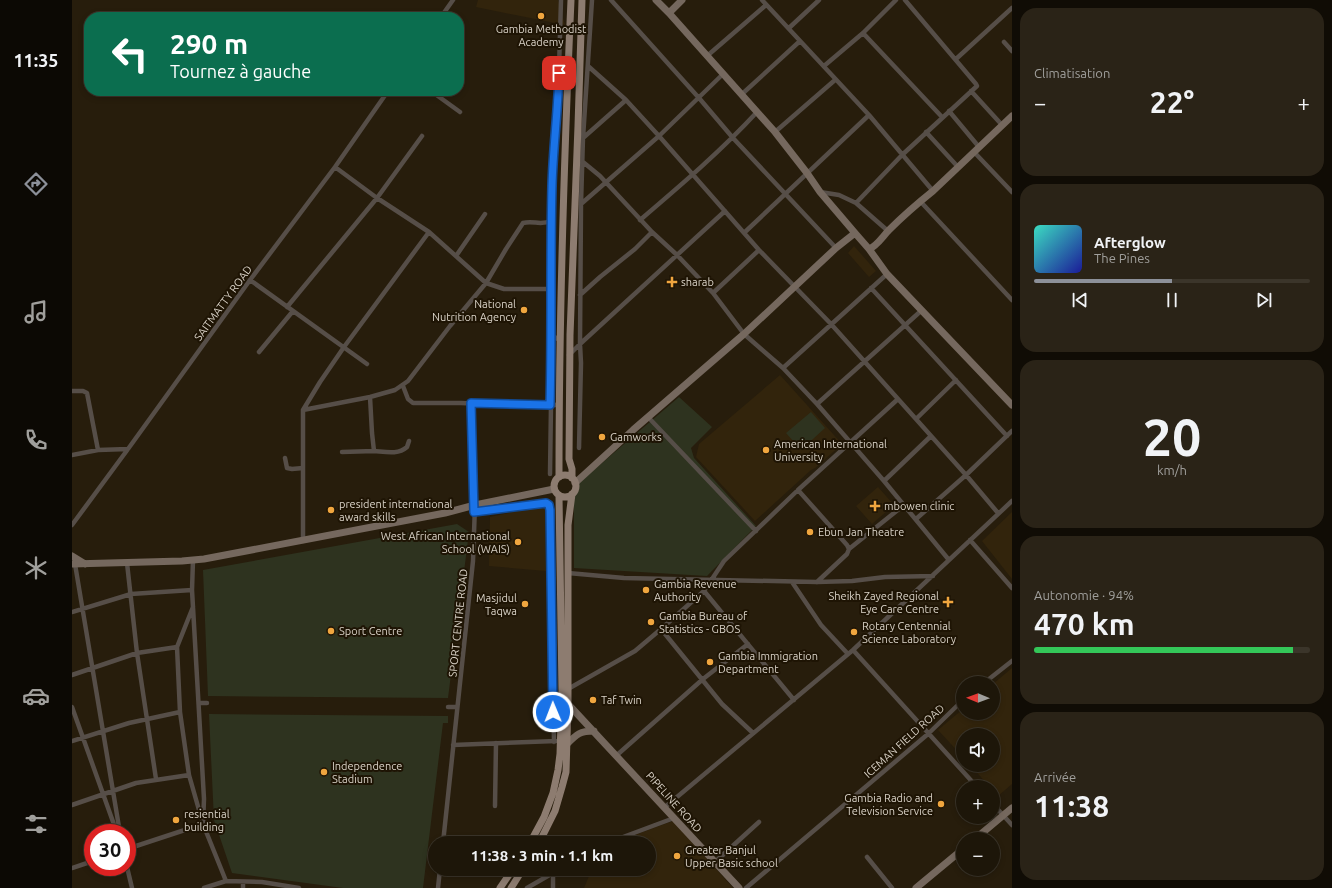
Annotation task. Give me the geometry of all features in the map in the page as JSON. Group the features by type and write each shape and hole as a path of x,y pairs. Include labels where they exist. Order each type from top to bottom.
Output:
{"main road":[{"path":"559,477 559,340 564,153 571,0"},
{"path":"542,836 555,811 566,772 560,742 568,704 568,525 572,494 575,489 570,459 569,355 582,0"},
{"path":"534,836 544,817 553,794 558,770 560,742 562,691 559,496 554,489 554,483 559,477 564,475 574,481"},
{"path":"559,496 568,497 572,494"},
{"path":"500,888 508,876"},
{"path":"511,888 519,876"}],"street":[{"path":"445,12 453,0"},
{"path":"550,474 552,335 550,289 551,221 552,183 558,104 561,0"},
{"path":"579,448 581,363 581,204 583,138 592,0"},
{"path":"611,0 733,138 836,248"},
{"path":"656,0 775,132 820,192 888,274 1012,405"},
{"path":"669,13 682,0"},
{"path":"762,0 869,115 933,191"},
{"path":"789,28 819,0"},
{"path":"824,66 863,33 896,0"},
{"path":"856,203 902,155 976,87 976,84 956,59 905,0"},
{"path":"707,56 766,5"},
{"path":"956,59 1012,8"},
{"path":"863,33 942,117"},
{"path":"741,95 800,41"},
{"path":"1004,42 1012,50"},
{"path":"588,66 626,100 745,232 759,250 831,324 916,418 998,513"},
{"path":"581,204 659,136 723,74"},
{"path":"775,132 835,80"},
{"path":"971,91 1002,125"},
{"name":"SAITMATTY ROAD","path":"72,525 250,280 335,167 385,96"},
{"path":"438,96 460,112"},
{"path":"583,138 626,100"},
{"path":"949,111 977,149 1012,192"},
{"path":"640,220 693,175 733,138 757,112"},
{"path":"745,232 869,115"},
{"path":"869,250 1012,116"},
{"path":"926,132 958,167"},
{"path":"287,307 377,198 422,136"},
{"path":"583,162 605,182 640,220 677,255 713,293 744,334 782,368 817,404 884,481 949,560"},
{"path":"335,167 377,198 429,232 486,283 504,289 550,289"},
{"path":"820,192 839,196 856,203 888,231"},
{"path":"920,201 1012,300"},
{"path":"569,355 725,211"},
{"path":"456,256 485,214"},
{"path":"303,410 370,397 395,390 403,386 414,375 450,326 486,283 523,223 530,222 544,224 551,221"},
{"path":"303,541 303,410 344,347 429,232"},
{"path":"580,295 600,277 636,249 652,232"},
{"path":"574,481 744,334 836,248 855,233"},
{"path":"713,293 759,250"},
{"path":"782,368 888,274"},
{"path":"250,280 367,364"},
{"path":"871,288 1007,436"},
{"path":"817,404 922,310"},
{"path":"258,352 294,311"},
{"path":"552,335 559,340"},
{"path":"916,418 956,380"},
{"path":"403,386 408,399 413,403 559,405"},
{"path":"72,391 83,391 87,393 98,450"},
{"path":"370,397 374,451"},
{"path":"568,689 635,651 661,629 704,591 724,561 798,490 898,399"},
{"name":"SPORT CENTRE ROAD","path":"444,836 473,561 475,509 471,403"},
{"path":"648,417 756,531"},
{"path":"916,519 966,475 1012,431"},
{"path":"884,481 931,436"},
{"path":"342,452 397,452 404,450 407,447 408,441"},
{"path":"72,455 98,450 128,449"},
{"path":"285,458 287,468 303,468"},
{"path":"475,509 554,489"},
{"path":"798,490 850,549"},
{"path":"665,807 853,650 1012,501"},
{"path":"119,824 104,730 74,564 192,560 303,541 445,513 546,503 549,505 551,525 560,742"},
{"path":"817,582 847,554 850,549 904,505"},
{"path":"72,515 76,519"},
{"path":"970,540 1012,588"},
{"path":"72,556 85,564"},
{"path":"192,560 192,590 204,799 203,824"},
{"path":"127,563 137,653 156,779"},
{"path":"568,574 624,578 792,582 852,581 885,577 933,576"},
{"path":"792,582 822,626 848,654"},
{"path":"72,612 131,594 192,590"},
{"path":"704,591 794,700"},
{"path":"193,605 177,647 180,712 189,775 203,824 226,881"},
{"path":"661,629 722,704 753,733"},
{"path":"616,755 703,679 748,644"},
{"path":"72,675 137,653 177,647"},
{"path":"853,650 971,780"},
{"path":"993,676 1012,661"},
{"path":"199,703 207,703"},
{"name":"PIPELINE ROAD","path":"568,704 739,888"},
{"path":"72,707 114,824"},
{"path":"448,707 458,707"},
{"name":"ICEMAN FIELD ROAD","path":"746,888 928,734 956,707"},
{"path":"72,741 104,730 180,712"},
{"path":"453,745 560,742 584,731 594,731"},
{"path":"495,806 496,743"},
{"path":"72,805 136,783 189,775"},
{"path":"984,832 1012,808"},
{"path":"1000,812 1012,825"},
{"path":"626,836 674,818"},
{"path":"715,862 759,822"},
{"path":"136,845 203,824"},
{"path":"916,888 956,855"},
{"path":"867,857 892,888"},
{"path":"72,868 84,864"},
{"path":"129,876 132,888"},
{"path":"438,888 439,876"},
{"path":"527,888 548,876"},
{"path":"553,876 553,888"},
{"path":"204,888 226,881 262,882 299,888"},
{"path":"243,882 243,888"}],"shaded area":[{"name":"Gambia Methodist Academy","path":"478,0 558,0 565,25 476,7"},
{"path":"854,246 876,271 869,277 848,253"},
{"name":"American International University","path":"780,375 842,444 755,521 696,457 699,444"},
{"name":"mbowen clinic","path":"878,487 894,505 872,524 856,506"},
{"name":"West African International School (WAIS)","path":"545,505 546,571 489,566 490,517"},
{"path":"1012,512 1012,579 982,541"},
{"path":"1012,668 1012,784 1000,794 1000,780 984,780 976,772 1000,772 1000,728 956,728 956,749 938,730 956,715 956,720 1000,720 1000,678"},
{"name":"Greater Banjul Upper Basic school","path":"673,821 733,888 584,888 589,876 656,876 656,836 632,836"}],"green space":[{"path":"679,397 712,427 691,448 694,458 756,526 707,576 574,568 574,487"},
{"path":"811,412 825,428 801,450 786,433"},
{"name":"Sport Centre","path":"457,524 469,532 448,698 208,696 203,570"},
{"name":"Independence Stadium","path":"209,714 448,716 448,723 443,723 429,836 428,836 423,888 343,888 232,873 214,820"}],"place":[{"name":"Gambia Methodist Academy","path":"541,16"},
{"name":"sharab","path":"672,282"},
{"name":"National Nutrition Agency","path":"524,310"},
{"name":"Gamworks","path":"602,437"},
{"name":"American International University","path":"766,450"},
{"name":"mbowen clinic","path":"875,506"},
{"name":"president international award skills","path":"331,510"},
{"name":"Ebun Jan Theatre","path":"810,532"},
{"name":"West African International School (WAIS)","path":"518,542"},
{"name":"Gambia Revenue Authority","path":"646,590"},
{"name":"Sheikh Zayed Regional Eye Care Centre","path":"948,602"},
{"name":"Masjidul Taqwa","path":"525,604"},
{"name":"Gambia Bureau of Statistics - GBOS","path":"651,622"},
{"name":"Sport Centre","path":"331,631"},
{"name":"Rotary Centennial Science Laboratory","path":"854,632"},
{"name":"Gambia Immigration Department","path":"710,662"},
{"name":"Taf Twin","path":"593,700"},
{"name":"Independence Stadium","path":"324,772"},
{"name":"Gambia Radio and Television Service","path":"941,804"},
{"name":"resiential building","path":"176,820"},
{"name":"Greater Banjul Upper Basic school","path":"677,856"}],"route":[{"path":"553,712 549,505 546,503 474,512 471,403 550,405 552,335 550,289 552,183 559,73"}]}
